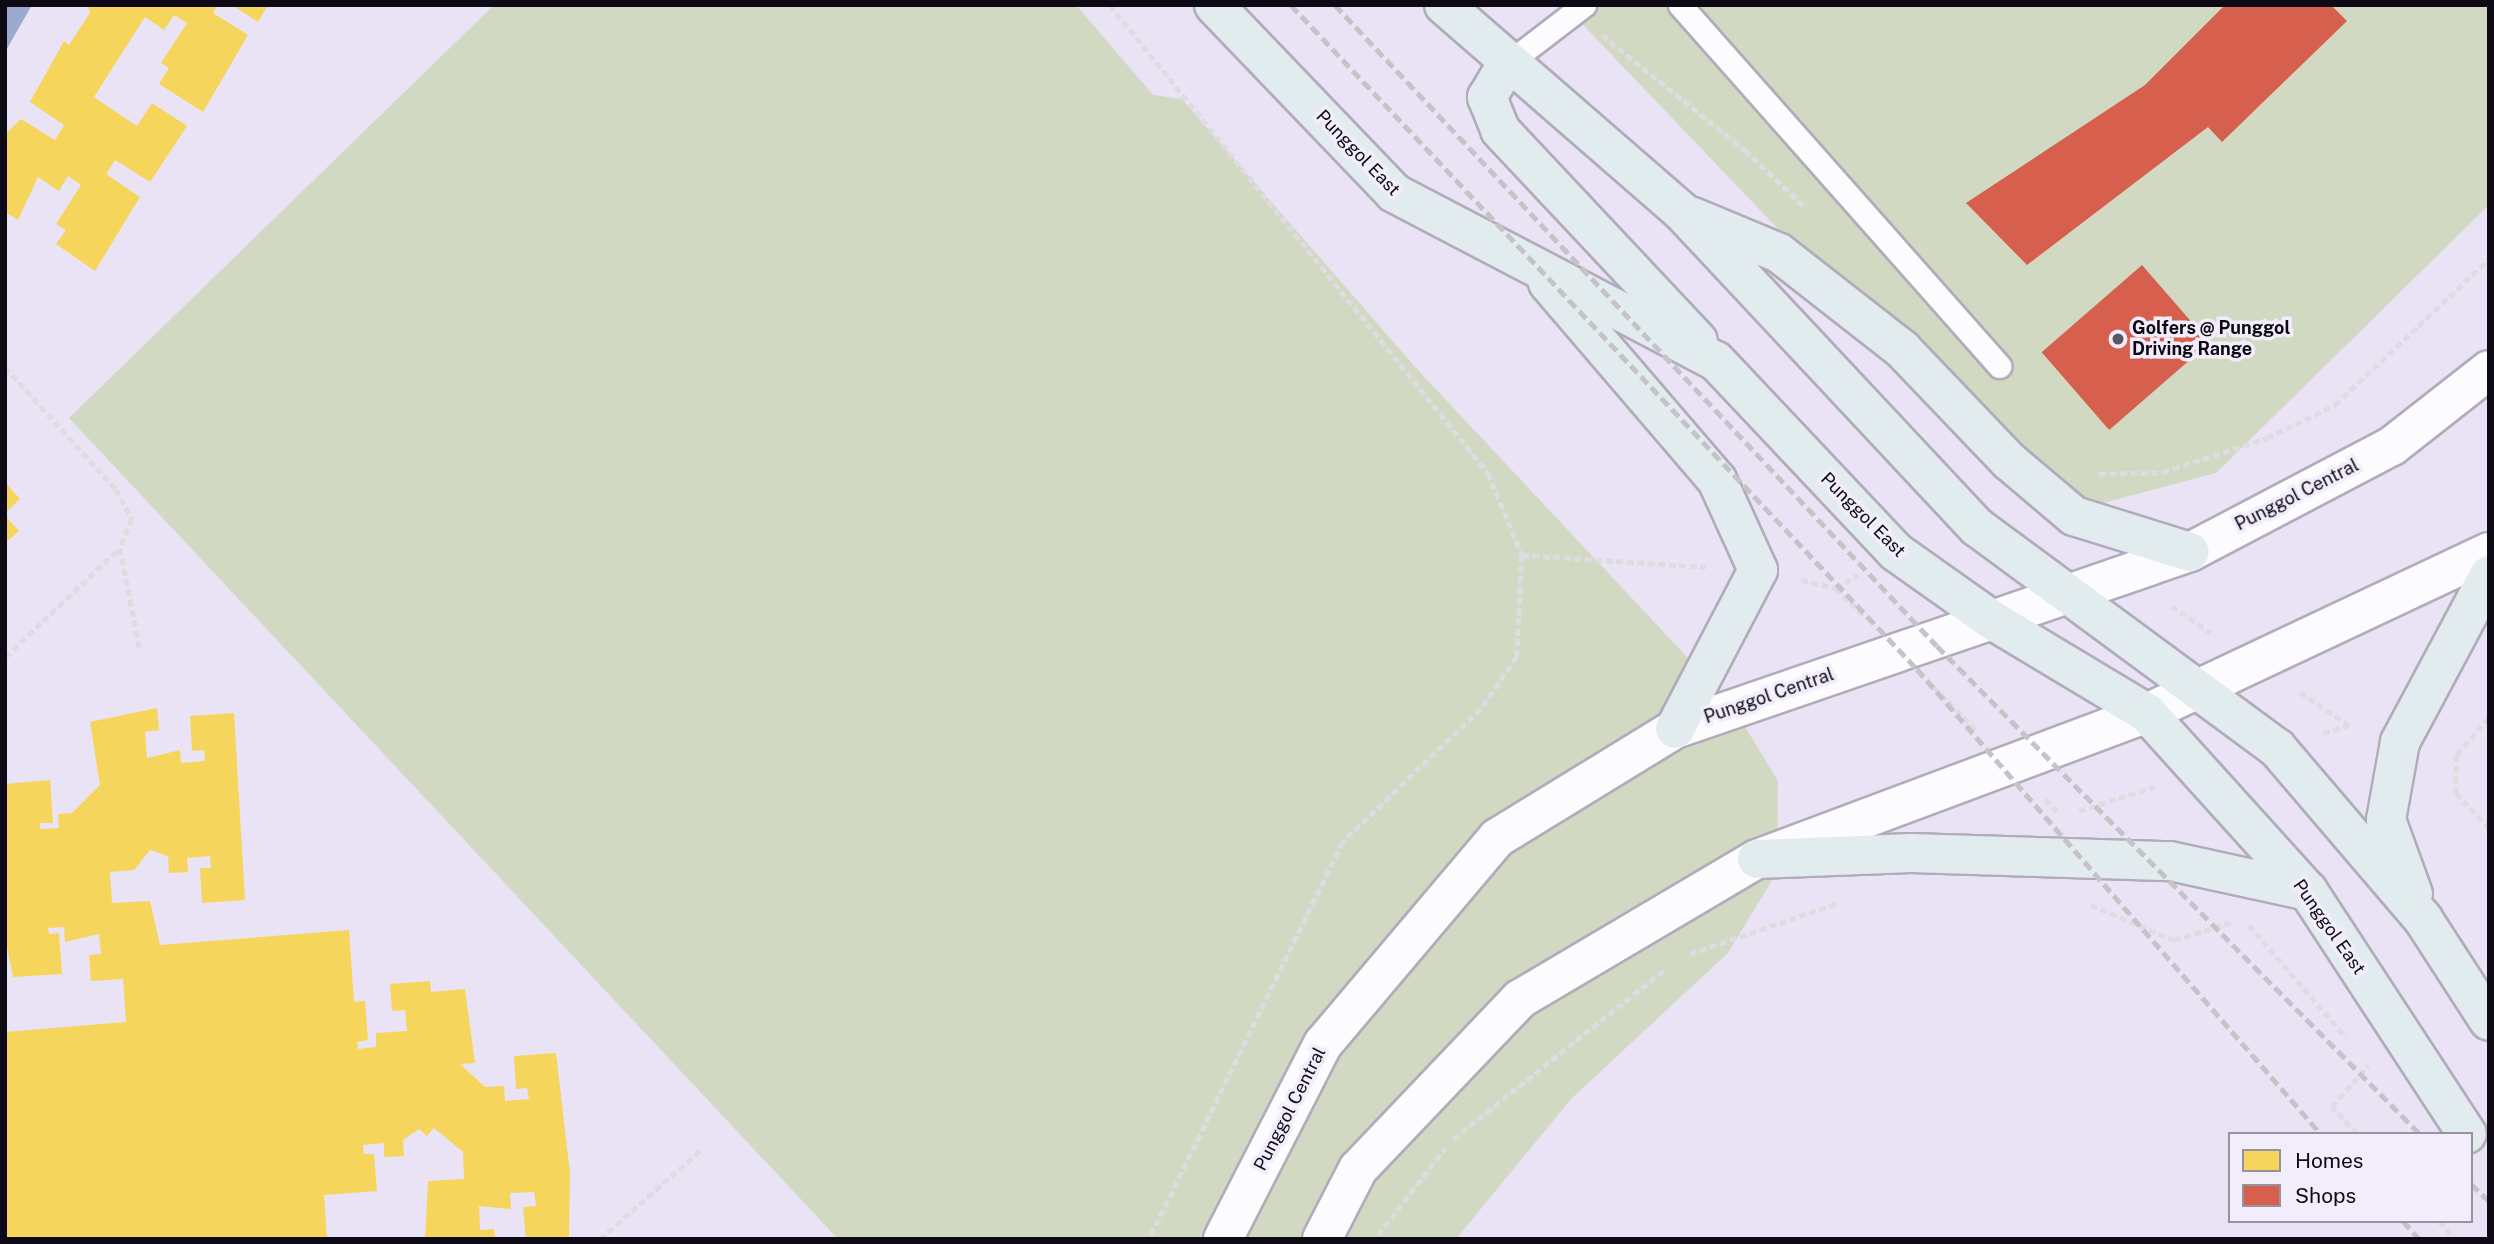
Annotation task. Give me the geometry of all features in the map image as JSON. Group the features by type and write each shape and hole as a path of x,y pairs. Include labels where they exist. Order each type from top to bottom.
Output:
{"main road":[{"name":"Punggol East","path":"1214,5 1394,193 1716,361 1896,552 1992,620 2147,713 2308,891 2466,1132"},
{"path":"1444,5 1507,64 1682,212 1919,471 1977,527 2066,594 2202,687 2277,748 2423,919 2489,1021"},
{"path":"1507,64 1487,97 1500,130 1716,361"},
{"path":"1682,212 1780,253 1902,349 2009,461 2074,516 2190,552"},
{"path":"1536,268 1717,480 1758,570 1675,729"},
{"name":"Punggol Central","path":"1223,1239 1323,1044 1497,838 1675,729 2066,594 2127,577 2190,552 2392,446 2489,370"},
{"path":"1322,1239 1358,1169 1520,999 1757,859 2009,762 2147,713 2258,664 2489,552"},
{"path":"2423,919 2386,820 2400,742 2489,575"},
{"path":"1757,859 1911,853 2170,860 2308,891"},
{"path":"2473,1142 2489,1159"}],"lane":[{"path":"1507,64 1584,5"},
{"path":"1680,5 1999,366"}],"path":[{"path":"1110,5 1488,473 1522,555 1517,657 1481,709 1343,842 1149,1239"},
{"path":"2101,475 2163,472 2267,438 2335,405 2489,259"},
{"path":"5,367 116,489 132,519 120,548 5,657"},
{"path":"120,548 140,650"},
{"path":"1836,588 1896,552"},
{"path":"1522,555 1758,570 1836,588 2062,816"},
{"path":"2127,577 2349,724"},
{"path":"2489,718 2457,755 2456,793 2489,828"},
{"path":"1678,958 1846,900"},
{"path":"2087,904 2174,940 2244,919 2351,1043"},
{"path":"1375,1239 1448,1142 1668,966"},
{"path":"2355,1132 2332,1107 2369,1063 2360,1053"},
{"path":"600,1239 702,1149"},
{"path":"2441,1223 2455,1239"}],"green space":[{"path":"494,5 1076,5 1153,95 1182,99 1416,368 1732,705 1778,781 1777,872 1728,953 1571,1099 1456,1239 838,1239 69,418"},
{"name":"Golfers @ Punggol Driving Range","path":"1564,5 2489,5 2489,205 2216,473 2103,503 2015,477"}],"water":[{"path":"5,5 32,5 5,52"}],"building: Homes":[{"path":"87,5 217,5 213,13 248,35 203,112 159,84 169,68 161,63 187,23 174,15 164,30 145,17 94,97 137,126 152,103 187,126 150,182 115,160 106,174 140,197 95,271 56,244 66,230 56,224 81,185 68,176 59,191 38,177 18,220 5,212 5,134 21,119 55,140 64,125 30,102 64,41 69,45 90,13"},
{"path":"232,5 268,5 258,22"},
{"path":"5,482 20,499 5,513"},
{"path":"5,516 19,531 5,543"},
{"path":"157,708 159,730 145,732 147,758 180,750 181,763 205,761 204,750 192,751 190,716 234,713 245,900 202,903 200,868 211,868 210,856 187,858 188,872 169,873 168,856 150,850 134,870 110,872 112,903 150,901 160,945 349,930 354,1002 365,1001 368,1040 357,1042 358,1049 376,1047 376,1033 407,1031 405,1010 392,1011 390,984 430,981 431,992 465,989 475,1063 460,1064 485,1087 504,1086 505,1101 529,1099 527,1088 516,1089 514,1056 556,1053 570,1173 569,1237 526,1239 523,1207 536,1206 534,1192 510,1193 511,1209 479,1206 480,1230 494,1229 495,1239 425,1239 428,1181 464,1179 463,1152 434,1128 427,1136 419,1129 403,1140 404,1156 384,1157 384,1143 363,1145 364,1154 374,1154 377,1191 324,1195 327,1239 5,1239 5,1032 126,1022 123,979 91,981 89,955 101,954 99,934 65,942 64,927 48,928 49,934 59,933 62,974 13,977 5,937 5,784 50,780 53,823 40,823 40,829 59,828 58,814 72,813 100,785 90,722"}],"building: Shops":[{"path":"2225,5 2331,5 2347,21 2222,142 2208,127 2027,265 1966,203 2145,85"},
{"path":"2142,265 2210,343 2109,430 2042,352"}],"railway":[{"path":"1291,5 1917,669 2319,1132"},
{"path":"1335,5 1937,646 2418,1132"},
{"path":"2473,1186 2489,1201"},
{"path":"2405,1223 2419,1239"}],"place":[{"name":"Golfers @ Punggol Driving Range","path":"2118,339"}]}
